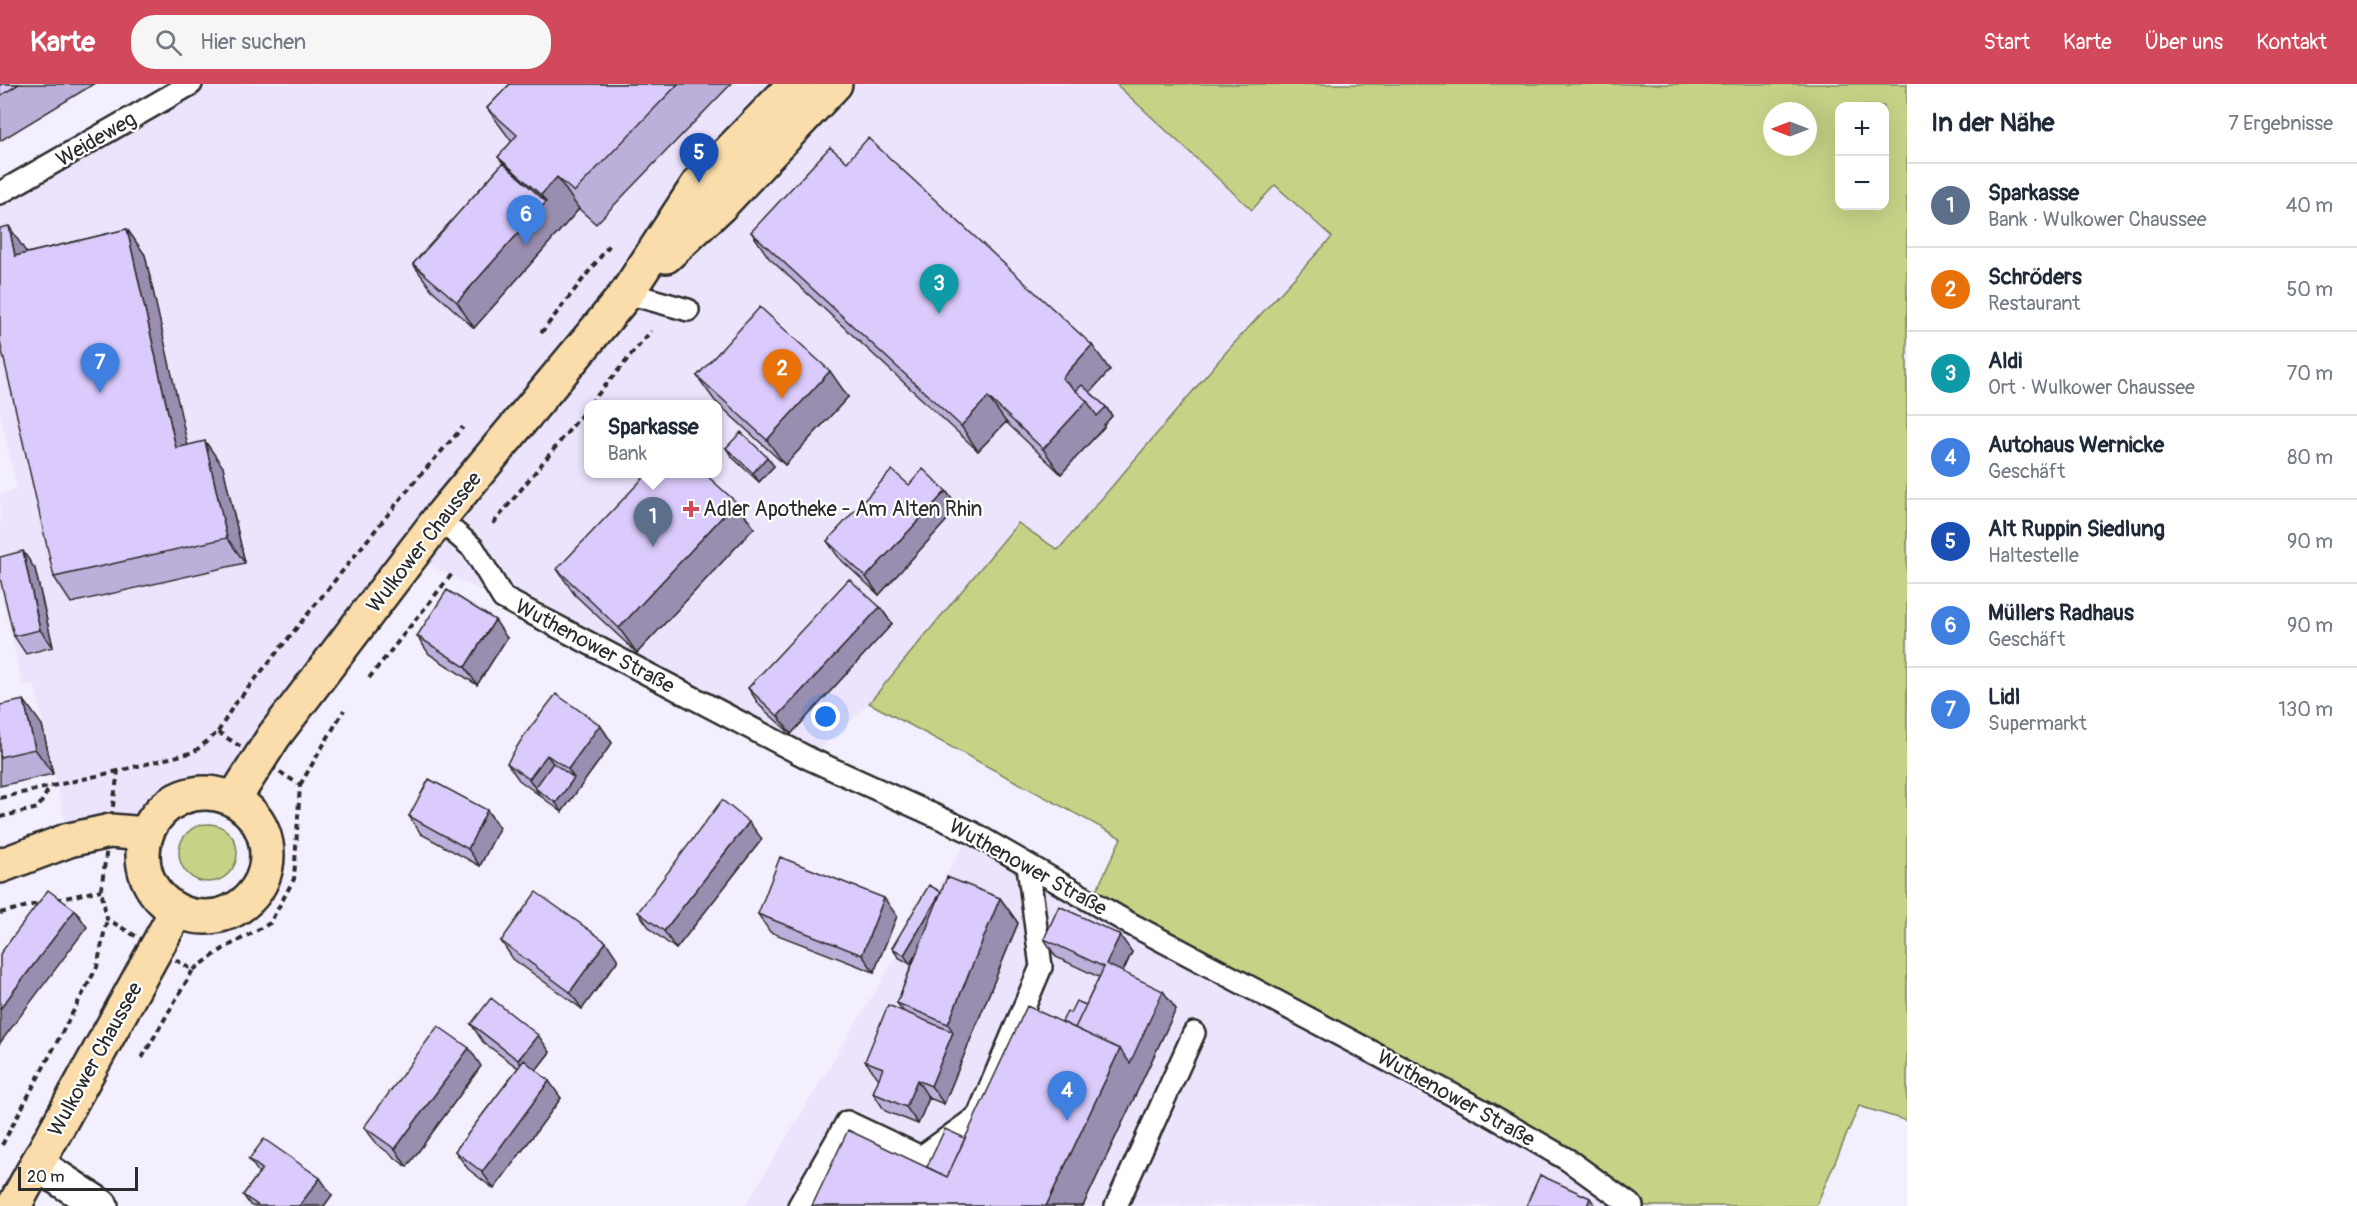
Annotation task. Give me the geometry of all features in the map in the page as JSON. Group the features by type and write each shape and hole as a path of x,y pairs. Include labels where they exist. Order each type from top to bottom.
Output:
{"main road":[{"name":"Wulkower Chaussee","path":"234,799 274,736 439,519 627,293 699,183 795,84"},
{"name":"Wulkower Chaussee","path":"627,293 720,206 835,84"},
{"path":"206,792 234,799 250,811 262,826 268,845 268,865 262,884 250,900 234,912 215,918 196,918 176,912 159,898 147,879 142,856 146,834 153,821 166,806 185,795 206,792"},
{"path":"0,866 69,840 89,835 110,831 146,834"},
{"name":"Wulkower Chaussee","path":"14,1206 176,912"}],"street":[{"path":"37,1164 102,1206"}],"lane":[{"name":"Weideweg","path":"0,193 191,84"},
{"path":"627,293 688,310"},
{"name":"Wuthenower Straße","path":"439,519 473,548 503,598 810,759 971,832 1127,922 1487,1113 1568,1160 1632,1206"},
{"path":"799,1206 847,1122 921,1156 978,1116 1041,967 1028,866"},
{"path":"1116,1206 1194,1033"}],"path":[{"path":"540,335 617,236"},
{"path":"362,687 584,412"},
{"path":"0,798 194,752 218,732 232,708 415,481 467,423"},
{"path":"140,1061 193,970 223,949 270,923 294,879 300,785 347,706"},
{"path":"218,732 238,746"},
{"path":"116,796 118,771"},
{"path":"290,778 300,785"},
{"path":"0,817 38,808 51,787"},
{"path":"0,1147 97,967 107,919 101,890 103,870"},
{"path":"0,913 101,890"},
{"path":"107,919 122,928"},
{"path":"181,963 193,970"}],"shaded area":[{"path":"191,84 1115,84 1251,210 1275,185 1332,237 1227,351 1058,550 1018,523 869,703 811,758 408,554 234,799 206,792 185,796 166,806 153,821 69,840 34,683 23,687 0,589 0,493 17,490 0,415 0,193"},
{"path":"970,835 1127,922 1632,1206 745,1206"}],"green space":[{"path":"1116,84 1907,84 1907,1121 1859,1106 1816,1206 1633,1206 1092,900 1121,838 869,703 1018,523 1058,550 1227,351 1332,237 1275,185 1252,210"},
{"path":"202,824 214,824 229,832 237,847 237,859 229,874 214,882 202,882 187,874 179,859 179,847 187,832"}],"building":[{"path":"0,84 19,84 0,96"},
{"path":"510,84 678,84 574,192 557,177 541,195 498,157 517,135 487,108"},
{"path":"868,138 1092,345 1062,378 1087,401 1043,449 988,397 961,426 751,232 830,147 847,162"},
{"path":"503,163 546,202 457,302 413,264"},
{"path":"9,226 15,256 127,229 176,448 205,441 227,538 54,577 0,342 0,228"},
{"path":"760,307 830,371 767,440 697,376"},
{"path":"1082,385 1106,407 1097,416 1087,401 1076,391"},
{"path":"741,432 767,457 753,473 726,448"},
{"path":"923,469 946,491 866,577 827,541 892,470 909,485"},
{"path":"643,478 709,478 736,502 619,628 557,569"},
{"path":"23,551 40,630 14,636 0,578 0,557"},
{"path":"849,579 880,607 778,716 748,688"},
{"path":"447,590 495,620 465,667 417,636"},
{"path":"556,694 600,725 568,769 547,755 529,779 507,763 523,737"},
{"path":"24,700 35,749 0,757 0,705"},
{"path":"553,763 574,778 556,803 535,788"},
{"path":"429,779 487,810 468,849 409,816"},
{"path":"722,800 749,822 664,931 638,912"},
{"path":"780,857 884,898 862,955 758,914"},
{"path":"947,877 1000,898 948,1024 897,1003"},
{"path":"929,885 941,892 904,955 892,948"},
{"path":"48,890 75,910 0,1009 0,954"},
{"path":"536,892 606,942 570,992 501,941"},
{"path":"1059,906 1120,935 1106,964 1163,991 1130,1063 1120,1049 1075,1028 1104,967 1044,939"},
{"path":"491,998 538,1035 518,1060 471,1024"},
{"path":"1076,1001 1086,1005 1075,1028 1062,1022 1067,1011 1070,1013"},
{"path":"888,1005 953,1032 931,1086 917,1080 906,1107 873,1093 883,1068 865,1061"},
{"path":"1027,1006 1120,1049 1046,1206 812,1206 848,1130 947,1177"},
{"path":"438,1026 469,1048 395,1149 364,1127"},
{"path":"524,1060 549,1081 482,1172 455,1151"},
{"path":"945,1129 965,1138 947,1177 927,1167"},
{"path":"264,1139 320,1178 299,1206 259,1206 243,1195 262,1169 249,1159"},
{"path":"1540,1175 1590,1198 1587,1206 1526,1206"}],"place":[{"name":"Alt Ruppin Siedlung","path":"699,183"},
{"name":"Müllers Radhaus","path":"526,245"},
{"name":"Aldi","path":"939,314"},
{"name":"Lidl","path":"100,393"},
{"name":"Schröders","path":"782,399"},
{"name":"Adler Apotheke - Am Alten Rhin","path":"691,509"},
{"name":"Sparkasse","path":"653,547"},
{"name":"Autohaus Wernicke","path":"1067,1121"}]}
